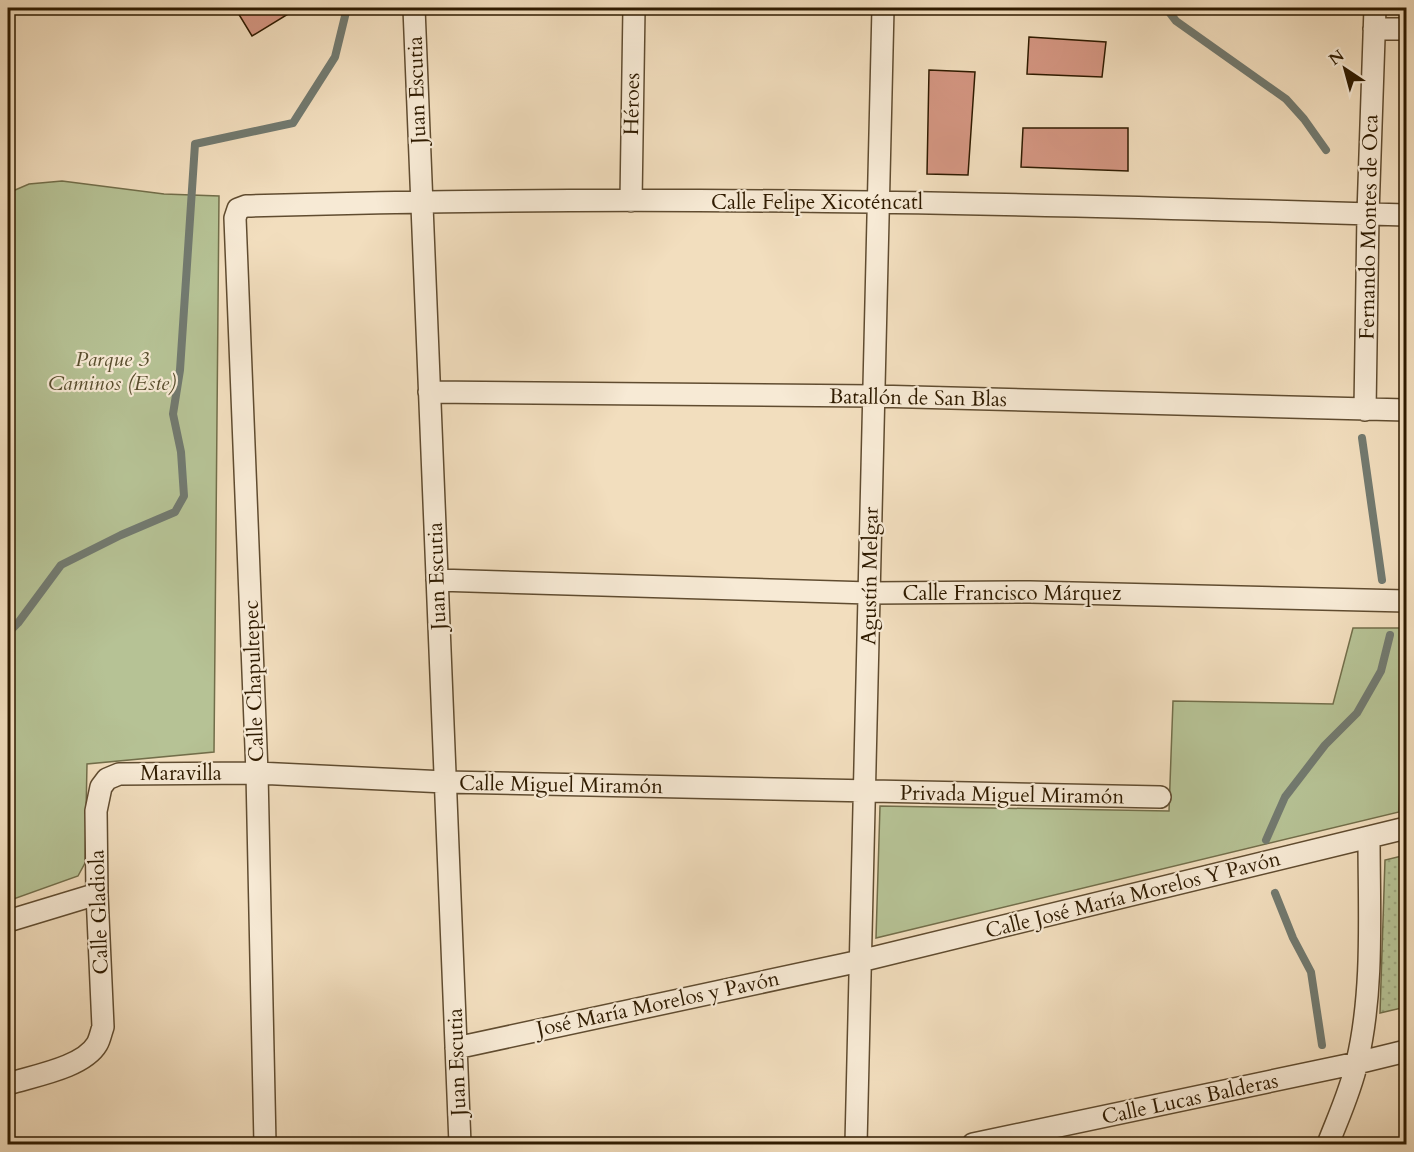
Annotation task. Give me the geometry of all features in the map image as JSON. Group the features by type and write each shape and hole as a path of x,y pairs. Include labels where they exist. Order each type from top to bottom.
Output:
{"street":[{"name":"Juan Escutia","path":"414,8 460,1144"},
{"name":"Héroes","path":"631,201 634,8"},
{"name":"Agustín Melgar","path":"856,1144 883,8"},
{"name":"Fernando Montes de Oca","path":"1365,410 1368,214 1375,8"},
{"path":"1374,29 1407,29"},
{"name":"Calle Felipe Xicoténcatl","path":"235,218 238,210 246,206 422,200 878,201 1407,215"},
{"name":"Calle Chapultepec","path":"235,218 257,773 265,1144"},
{"name":"Batallón de San Blas","path":"429,392 874,396 1407,410"},
{"name":"Calle Francisco Márquez","path":"437,580 869,593 1030,591 1407,602"},
{"name":"Maravilla","path":"107,779 127,773 257,773"},
{"name":"Calle Miguel Miramón","path":"257,773 445,782 865,792"},
{"name":"Calle Gladiola","path":"8,1084 73,1064 96,1046 103,1026 96,811 98,798 107,779"},
{"name":"Privada Miguel Miramón","path":"865,792 1160,797"},
{"name":"Calle José María Morelos Y Pavón","path":"860,961 1407,828"},
{"path":"1328,1144 1357,1063 1365,1016 1369,837"},
{"path":"8,921 97,894"},
{"name":"José María Morelos y Pavón","path":"456,1048 860,961"},
{"name":"Calle Lucas Balderas","path":"973,1144 1407,1051"}],"green space":[{"name":"Parque 3 Caminos (Este)","path":"62,181 164,194 219,196 214,752 87,764 85,863 78,876 8,901 8,193 29,184"},
{"path":"1353,628 1406,628 1399,812 876,938 880,806 1169,811 1173,701 1333,704"},
{"path":"1406,855 1406,1007 1380,1013 1385,860"}],"building":[{"path":"235,8 298,8 252,36"},
{"path":"1029,37 1106,42 1102,77 1027,74"},
{"path":"929,70 975,72 968,175 927,174"},
{"path":"1023,128 1128,128 1128,171 1021,167"}],"waterway":[{"path":"8,633 61,565 121,535 175,512 184,496 181,452 173,414 180,370 195,144 293,123 335,57 347,8"},
{"path":"1166,8 1176,21 1286,99 1304,119 1326,150"},
{"path":"1362,438 1382,580"},
{"path":"1266,840 1285,797 1325,745 1357,713 1381,671 1390,635"},
{"path":"1275,893 1293,938 1311,972 1322,1045"}]}
